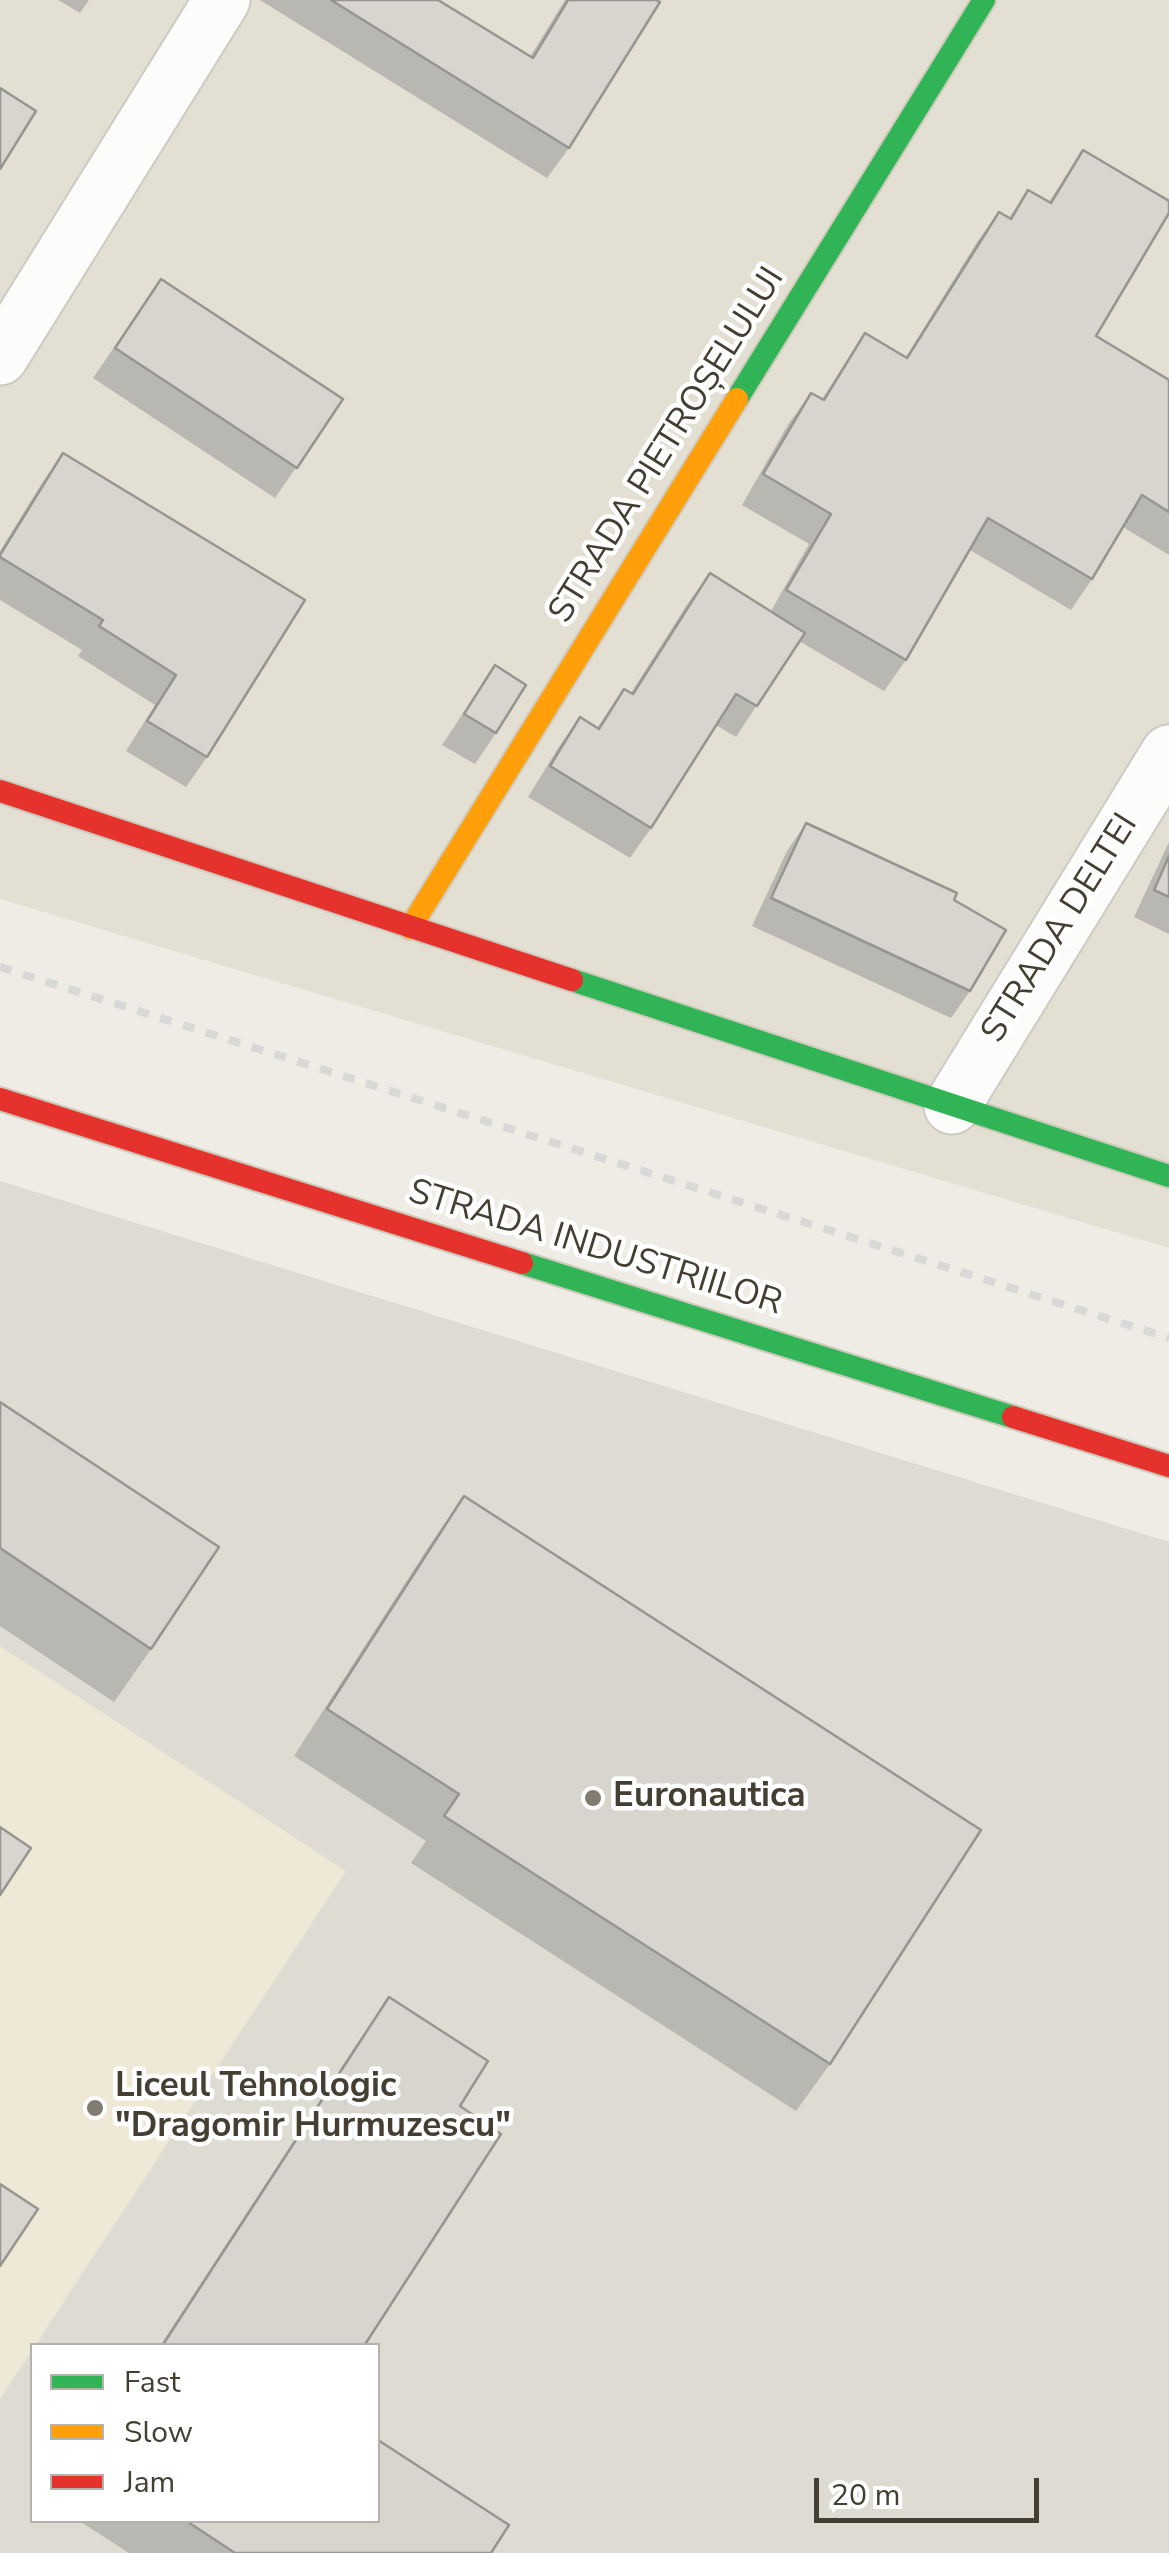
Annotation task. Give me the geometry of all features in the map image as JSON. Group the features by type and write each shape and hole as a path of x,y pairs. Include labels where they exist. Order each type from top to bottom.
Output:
{"street":[{"path":"0,357 222,0"},
{"name":"STRADA PIETROȘELULUI","path":"410,928 984,0"},
{"name":"STRADA DELTEI","path":"952,1106 1169,753"},
{"path":"0,790 1169,1176"},
{"name":"STRADA INDUSTRIILOR","path":"0,1100 1169,1466"}],"shaded area":[{"path":"0,0 1169,0 1169,1248 0,899"},
{"path":"0,1181 1169,1542 1169,2553 0,2553"},
{"name":"Liceul Tehnologic \"Dragomir Hurmuzescu\"","path":"0,1646 346,1871 37,2343 30,2343 30,2353 0,2399"}],"building":[{"path":"331,0 438,0 533,58 568,0 660,2 569,148"},
{"path":"0,88 36,111 0,169"},
{"path":"1083,150 1169,201 1169,213 1096,336 1169,380 1169,512 1142,495 1092,579 988,518 906,660 786,590 831,514 763,474 811,393 824,400 865,333 907,358 999,212 1011,219 1028,190 1051,203"},
{"path":"161,279 343,399 297,468 115,348"},
{"path":"63,453 305,600 207,757 147,721 176,675 99,626 103,620 0,557"},
{"path":"710,573 805,633 757,706 736,694 651,828 550,766 580,717 599,729 624,689 633,694"},
{"path":"495,665 526,685 496,733 464,714"},
{"path":"806,823 957,893 954,900 1006,930 970,991 771,898"},
{"path":"1169,856 1169,897 1154,890"},
{"path":"0,1402 219,1547 151,1649 0,1548"},
{"name":"Euronautica","path":"464,1496 981,1830 830,2064 444,1816 459,1794 327,1709"},
{"path":"0,1827 31,1848 0,1895"},
{"path":"389,1997 488,2061 460,2106 501,2134 366,2343 164,2343"},
{"path":"0,2184 38,2209 0,2266"},
{"path":"380,2441 509,2525 491,2553 235,2553 190,2523 380,2523"}],"railway":[{"path":"0,967 1169,1338"}],"traffic: fast":[{"path":"737,399 984,0"},
{"path":"572,980 1169,1176"},
{"path":"522,1263 1013,1417"}],"traffic: slow":[{"path":"410,928 737,399"}],"traffic: jam":[{"path":"0,791 572,980"},
{"path":"0,1099 522,1263"},
{"path":"1013,1417 1169,1466"}],"place":[{"name":"Euronautica","path":"593,1798"},
{"name":"Liceul Tehnologic \"Dragomir Hurmuzescu\"","path":"95,2108"}]}
